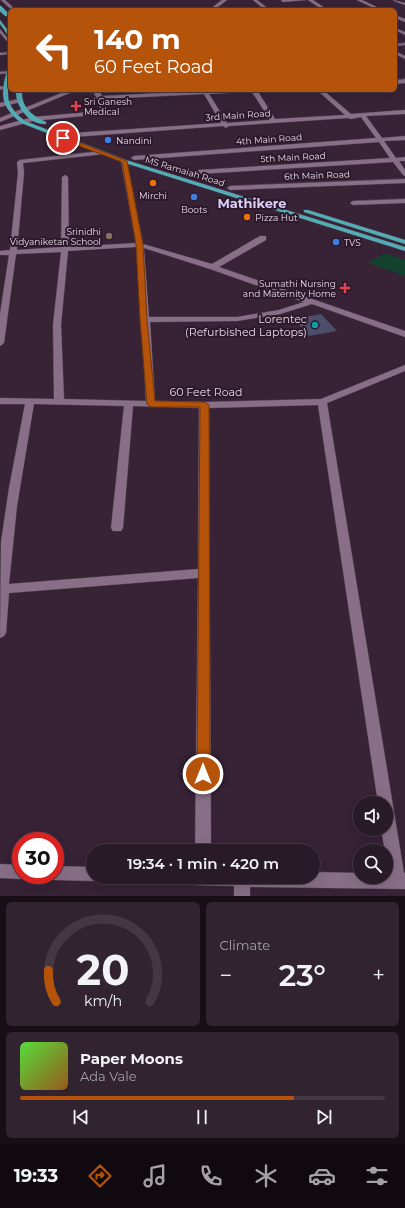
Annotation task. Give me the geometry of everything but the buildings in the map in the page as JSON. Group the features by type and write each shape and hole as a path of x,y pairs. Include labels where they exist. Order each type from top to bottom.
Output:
{"main road":[{"path":"0,9 8,16"},
{"path":"0,21 8,34"},
{"path":"8,72 1,88 3,104 11,113"},
{"path":"19,92 21,106"},
{"name":"MS Ramaiah Road","path":"21,106 33,119 134,158 405,242"},
{"name":"MS Ramaiah Road","path":"11,113 23,122 124,161 405,250"}],"street":[{"path":"3,0 11,8"},
{"path":"214,8 225,0"},
{"path":"256,0 266,8"},
{"path":"283,2 304,0"},
{"path":"310,0 323,8"},
{"path":"359,0 377,8"},
{"path":"395,0 405,4"},
{"path":"0,30 8,41"},
{"path":"0,120 21,106 54,92"},
{"path":"3,104 21,106 67,92"},
{"path":"0,128 33,119 102,113 104,112 97,92"},
{"path":"100,98 189,92"},
{"path":"205,92 226,126"},
{"path":"255,92 274,122"},
{"path":"322,92 351,116"},
{"name":"3rd Main Road","path":"73,135 226,126 405,112"},
{"path":"0,113 11,113"},
{"path":"363,116 393,160 405,174"},
{"name":"4th Main Road","path":"134,158 405,138"},
{"path":"0,343 21,173 20,162 102,153"},
{"name":"5th Main Road","path":"182,173 405,159"},
{"path":"124,161 140,245 151,404"},
{"path":"59,402 57,325 65,249 65,177"},
{"name":"6th Main Road","path":"230,188 405,181"},
{"path":"353,203 405,201"},
{"path":"213,267 263,238"},
{"path":"0,253 140,245 213,267 405,334"},
{"path":"144,320 237,319 280,312 311,302"},
{"name":"60 Feet Road","path":"0,402 30,401 204,405 322,402 405,368"},
{"path":"0,634 1,589 14,488 25,435 30,401"},
{"path":"322,402 384,796"},
{"path":"117,528 129,404"},
{"path":"203,844 204,405"},
{"path":"1,589 204,573"},
{"path":"320,880 401,881 392,836"},
{"path":"0,871 12,872"},
{"path":"64,873 86,874"},
{"path":"242,884 242,896"}],"green space":[{"path":"385,253 405,260 405,276 368,263"}],"place":[{"name":"Sri Ganesh Medical","path":"76,106"},
{"name":"Nandini","path":"108,140"},
{"name":"Mirchi","path":"153,183"},
{"name":"Boots","path":"194,197"},
{"name":"Pizza Hut","path":"247,217"},
{"name":"Srinidhi Vidyaniketan School","path":"109,236"},
{"name":"TVS","path":"336,242"},
{"name":"Sumathi Nursing and Maternity Home","path":"345,288"},
{"name":"Lorentec (Refurbished Laptops)","path":"315,325"}],"district":[{"name":"Mathikere","path":"252,203"}],"route":[{"path":"63,138 124,161 140,245 151,404 204,405 203,774"}]}
